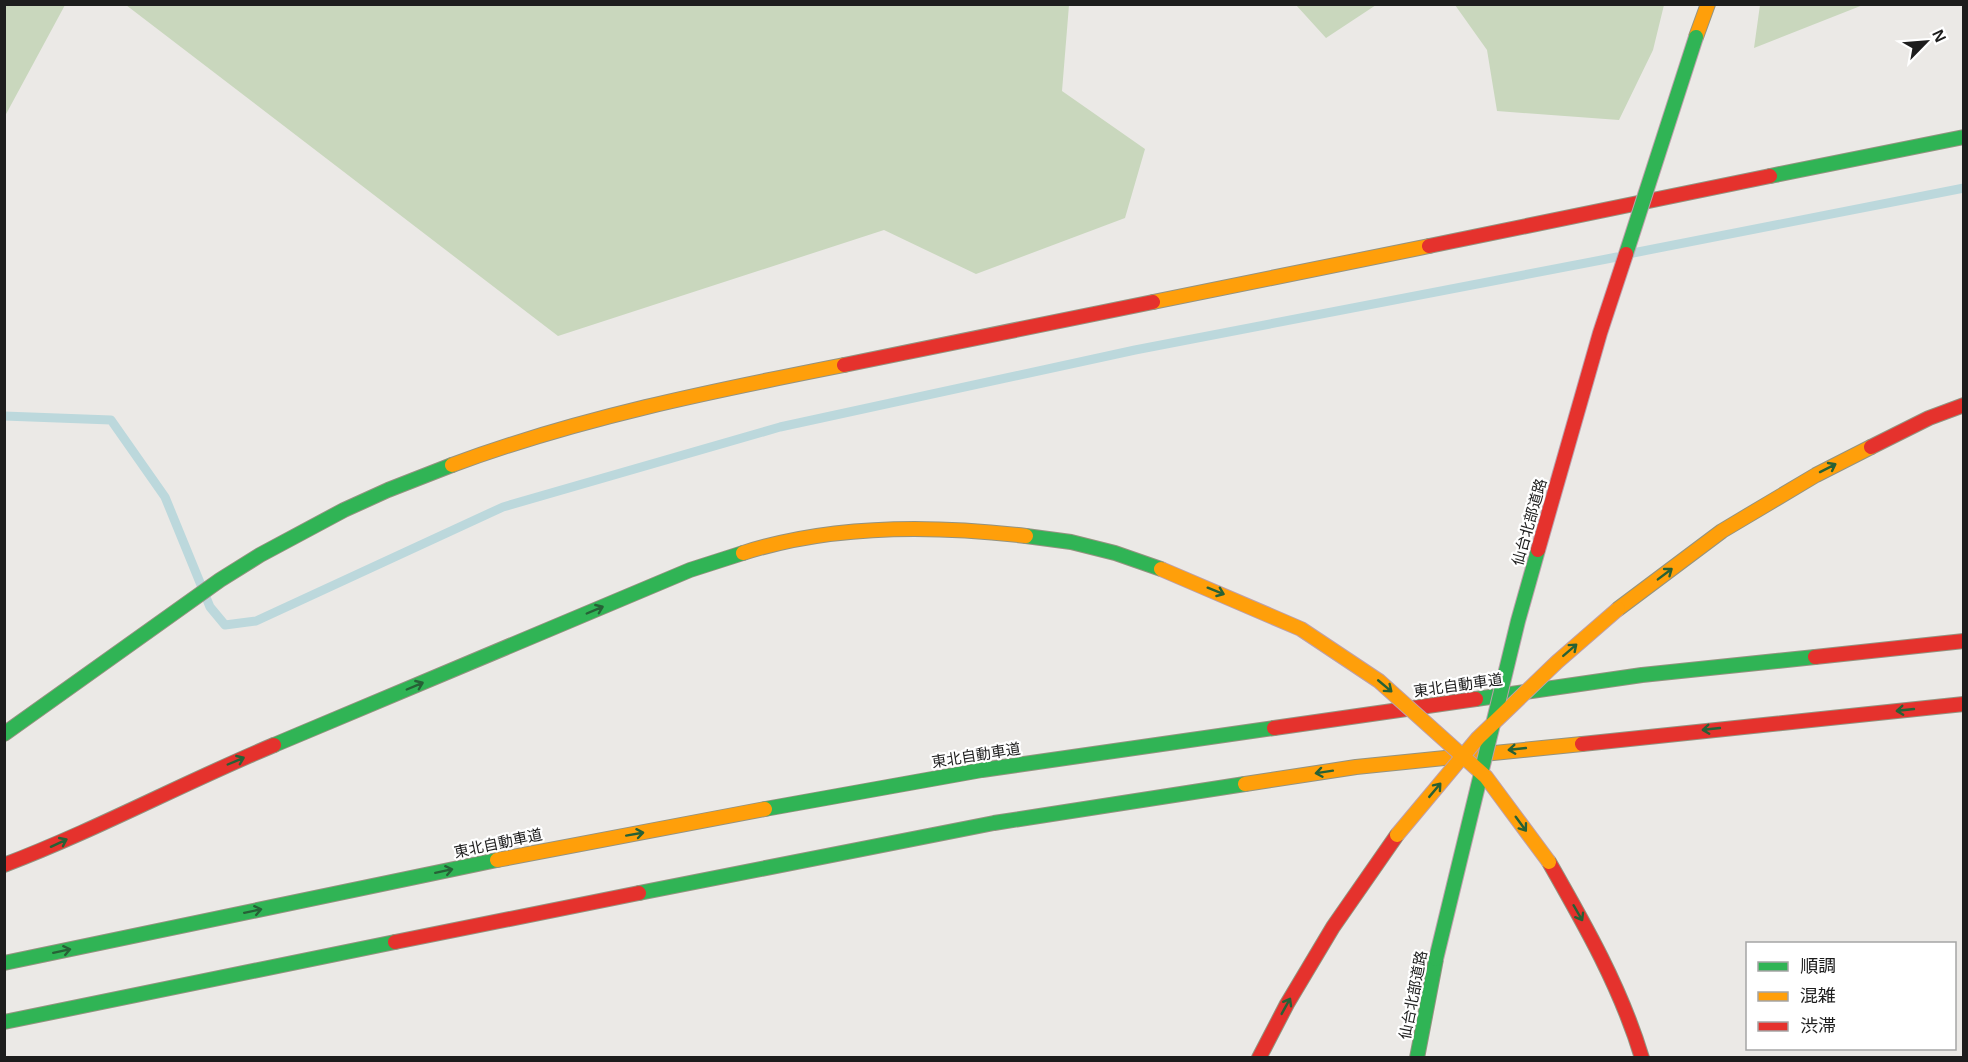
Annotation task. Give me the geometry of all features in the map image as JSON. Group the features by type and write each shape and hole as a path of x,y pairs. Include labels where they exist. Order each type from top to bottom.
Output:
{"main road":[{"name":"仙台北部道路","path":"1417,1058 1436,959 1518,621 1600,333 1708,4"},
{"path":"4,734 220,580 339,512 455,463 567,428 753,383 1964,137"},
{"path":"1259,1058 1287,1004 1333,927 1397,835 1478,738 1557,662 1618,609 1722,531 1816,475 1929,418 1964,405"},
{"path":"4,865 49,848 215,770 690,570 752,550 827,534 907,529 984,531 1071,542 1115,553 1161,569 1301,628 1379,681 1486,777 1549,862 1599,950 1642,1058"},
{"name":"東北自動車道","path":"4,963 554,848 982,770 1642,675 1964,641"},
{"path":"4,1022 994,823 1356,767 1964,704"}],"green space":[{"path":"1760,4 1863,5 1754,48"},
{"path":"4,5 65,5 5,116"},
{"path":"126,5 1069,5 1062,91 1145,149 1125,218 976,274 884,230 558,336"},
{"path":"1296,5 1376,5 1326,38"},
{"path":"1455,5 1664,5 1653,50 1619,120 1497,111 1487,50"}],"waterway":[{"path":"1633,253 1964,188"},
{"path":"4,416 111,420 165,497 210,607 225,625 256,621 503,507 780,427 1135,350 1617,257"}],"traffic: fast":[{"path":"1626,254 1696,37"},
{"path":"1770,176 1964,137"},
{"path":"4,734 220,580 260,555 344,510 452,465"},
{"path":"1026,536 1071,542 1115,553 1161,569"},
{"path":"1436,959 1518,621 1538,550"},
{"path":"274,745 690,570 743,553"},
{"path":"1476,699 1642,675 1815,657"},
{"path":"765,809 982,770 1274,728"},
{"path":"639,893 994,823 1245,784"},
{"path":"4,963 497,860"},
{"path":"4,1022 395,942"},
{"path":"1417,1058 1436,959"}],"traffic: slow":[{"path":"1696,37 1708,4"},
{"path":"1153,302 1429,246"},
{"path":"452,465 548,433 646,407 844,365"},
{"path":"1618,609 1722,531 1816,475 1871,447"},
{"path":"743,553 777,543 848,532 920,529 1026,536"},
{"path":"1161,569 1301,629 1379,681 1486,777 1549,862"},
{"path":"1397,835 1478,738 1557,662 1618,609"},
{"path":"1245,784 1356,767 1582,744"},
{"path":"497,860 765,809"}],"traffic: jam":[{"path":"1429,246 1770,176"},
{"path":"1538,550 1600,333 1626,254"},
{"path":"844,365 1153,302"},
{"path":"1871,447 1929,418 1964,405"},
{"path":"1815,657 1964,641"},
{"path":"1274,728 1476,699"},
{"path":"1582,744 1964,704"},
{"path":"4,865 72,837 274,745"},
{"path":"1259,1058 1287,1004 1333,927 1397,835"},
{"path":"1549,862 1589,933 1613,982 1642,1058"},
{"path":"395,942 639,893"}]}
